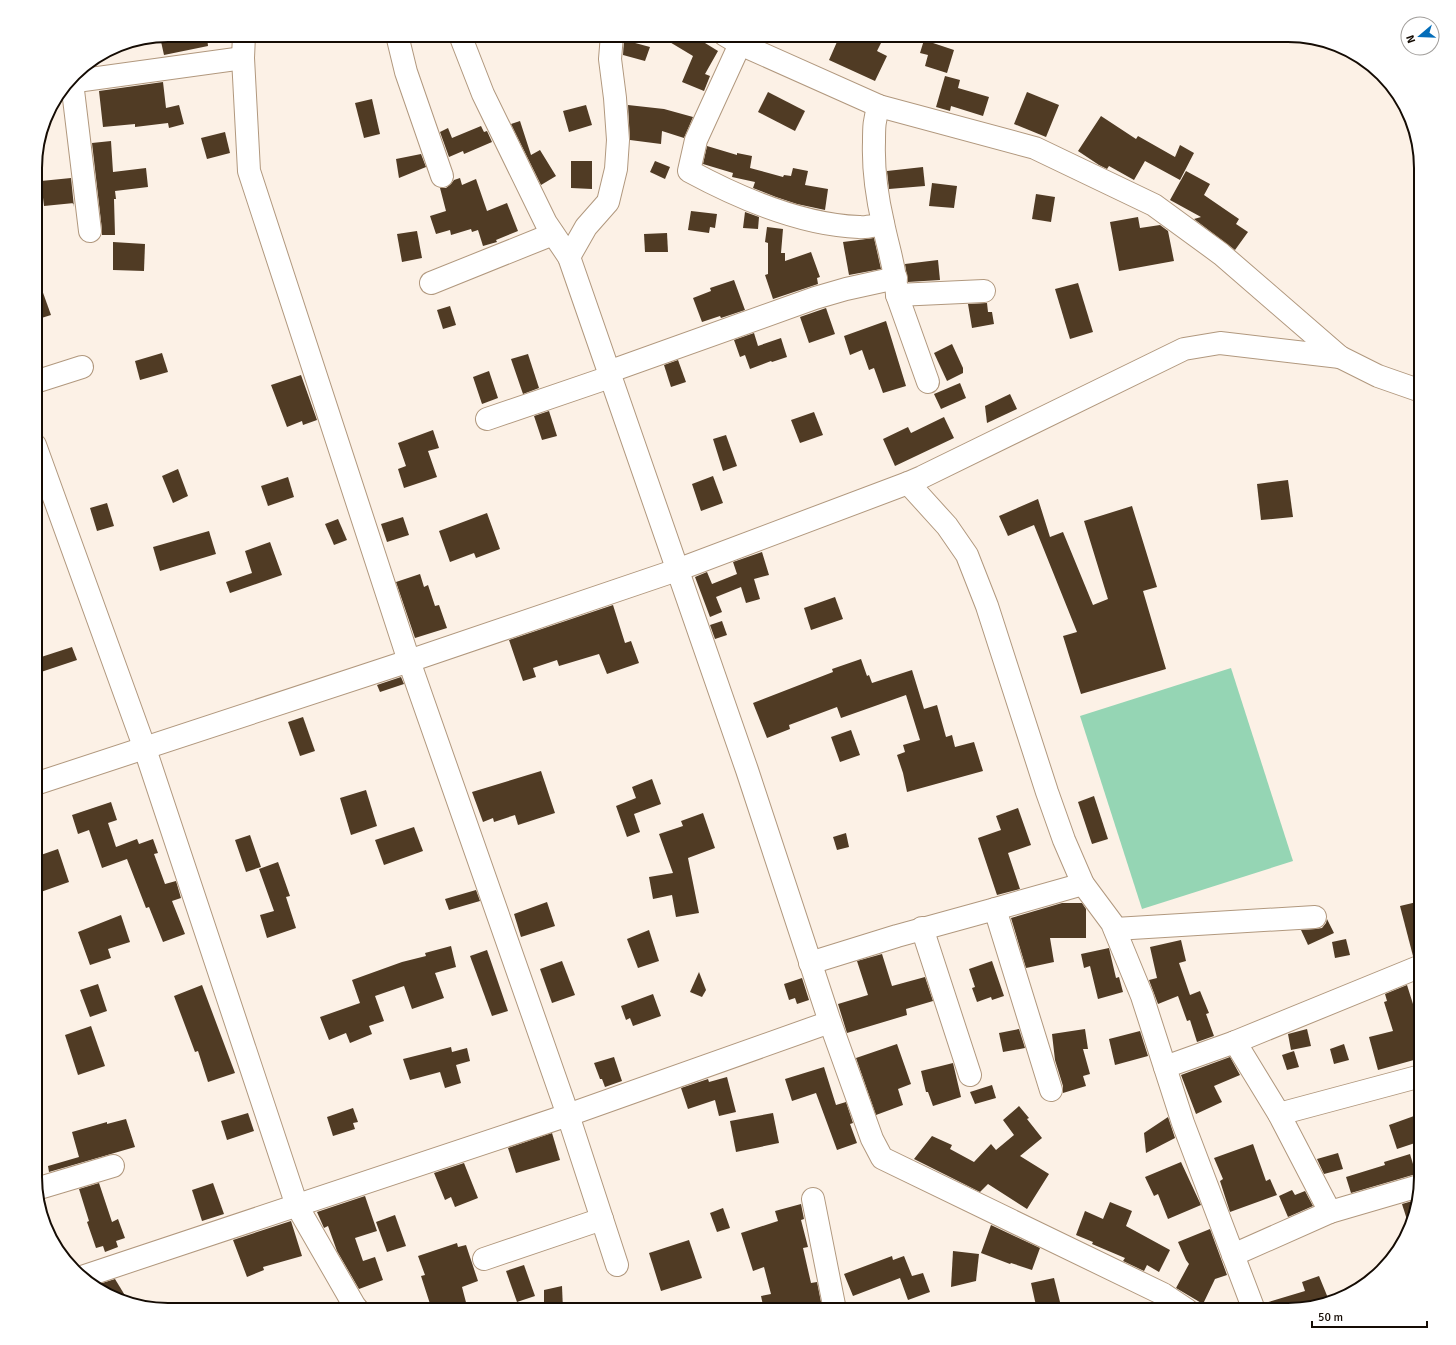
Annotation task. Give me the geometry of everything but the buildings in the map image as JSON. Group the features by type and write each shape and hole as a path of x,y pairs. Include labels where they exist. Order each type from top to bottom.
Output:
{"street":[{"path":"244,42 249,171 409,661 568,1115 617,1265"},
{"path":"399,42 406,72 442,176"},
{"path":"463,42 483,94 546,224 569,257 747,770 830,1022 872,1139 882,1158 1162,1302"},
{"path":"569,257 586,227 608,202 616,169 618,140 610,59 611,42"},
{"path":"732,42 696,140 690,171 737,195 802,218 860,228 883,224"},
{"path":"740,42 879,106 1035,148 1154,205 1221,254 1340,357 1378,376 1414,389"},
{"path":"80,78 244,58"},
{"path":"75,83 90,231"},
{"path":"879,106 875,117 874,154 877,190 883,224 897,287 928,382"},
{"path":"431,282 553,234"},
{"path":"487,419 815,298 846,289 897,287 984,291"},
{"path":"42,782 409,661 677,570 908,483 1184,349 1220,343 1340,357"},
{"path":"42,380 82,366"},
{"path":"42,469 145,749 298,1206 353,1303"},
{"path":"908,483 947,526 967,555 987,606 1064,840 1083,884 1115,929 1142,996 1183,1123 1251,1303"},
{"path":"810,963 922,928 1083,884"},
{"path":"995,909 1052,1090"},
{"path":"1115,929 1314,917"},
{"path":"922,928 970,1075"},
{"path":"1165,1067 1235,1042 1414,969"},
{"path":"88,1274 298,1206 568,1115 830,1022"},
{"path":"1235,1042 1279,1114 1330,1212"},
{"path":"1279,1114 1414,1078"},
{"path":"42,1187 113,1166"},
{"path":"1233,1255 1330,1212 1414,1188"},
{"path":"813,1200 834,1303"},
{"path":"484,1259 602,1219"}],"green space":[{"path":"1231,668 1293,861 1142,909 1080,716"}]}
